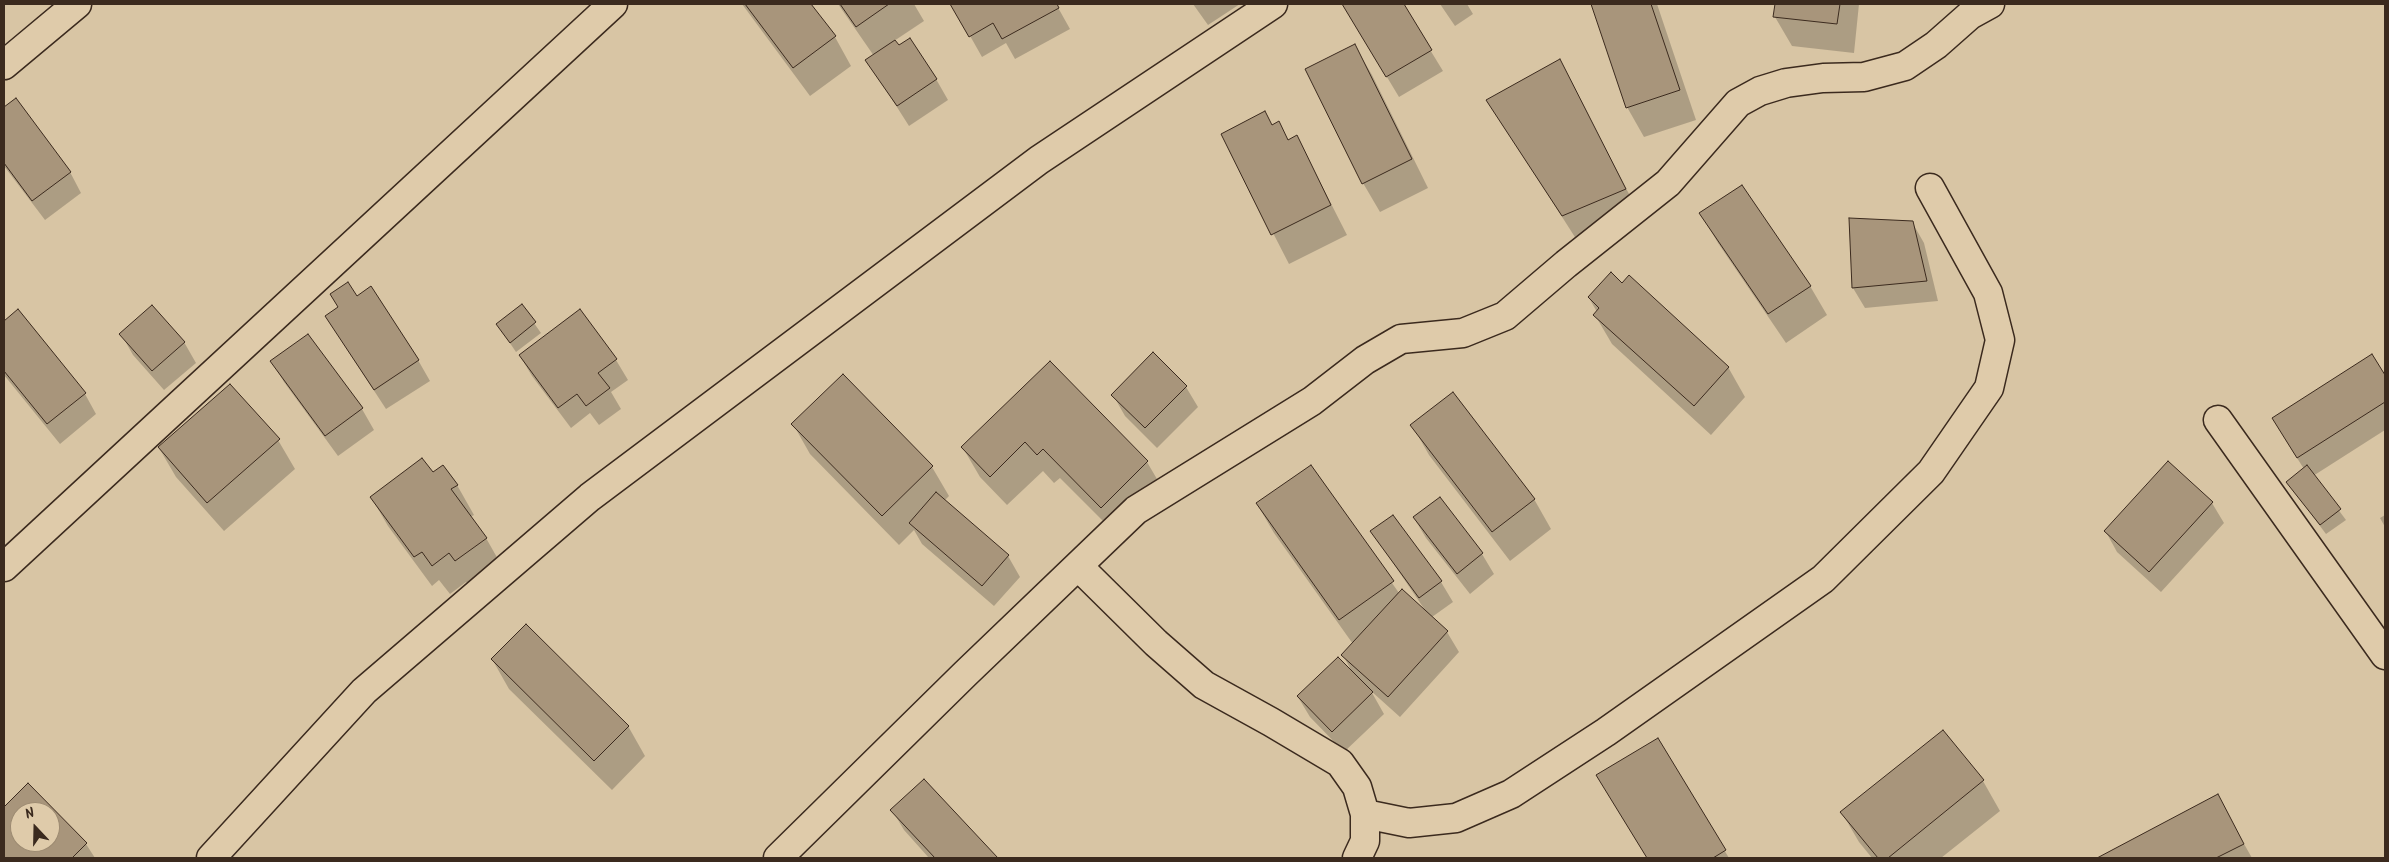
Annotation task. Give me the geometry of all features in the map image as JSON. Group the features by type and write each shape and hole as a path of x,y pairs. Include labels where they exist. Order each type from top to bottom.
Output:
{"street":[{"path":"4,65 76,4"},
{"path":"4,567 613,4"},
{"path":"211,858 364,691 590,497 1038,160 1273,4"},
{"path":"778,858 1136,510 1312,401 1365,360 1401,339 1463,332 1505,316 1566,264 1668,183 1738,103 1760,91 1786,83 1823,78 1864,77 1905,66 1936,45 1970,15 1990,4"},
{"path":"1364,814 1409,823 1456,818 1511,794 1606,732 1823,579 1931,472 1989,388 2000,340 1988,293 1930,188"},
{"path":"2218,420 2385,655"},
{"path":"1078,566 1156,643 1204,686 1272,722 1340,763 1357,787 1364,814 1365,841 1357,858"}],"building":[{"path":"745,4 811,4 836,36 793,68"},
{"path":"840,4 889,4 856,27"},
{"path":"950,4 1057,4 1059,8 1002,39 993,23 969,37"},
{"path":"1342,4 1404,4 1432,50 1386,77"},
{"path":"1591,4 1651,4 1680,90 1626,108"},
{"path":"1775,4 1840,4 1837,24 1773,17"},
{"path":"910,38 937,79 897,106 865,60 895,40 899,45"},
{"path":"1355,44 1412,159 1362,184 1305,69"},
{"path":"1560,59 1626,189 1562,216 1486,100"},
{"path":"16,98 71,172 32,201 4,163 4,107"},
{"path":"1265,111 1272,125 1279,121 1288,140 1297,135 1331,205 1271,235 1221,134"},
{"path":"1742,185 1811,286 1768,314 1699,213"},
{"path":"1849,218 1913,221 1927,281 1852,288"},
{"path":"1611,272 1622,283 1629,275 1729,367 1694,406 1593,315 1599,308 1588,297"},
{"path":"348,282 357,296 371,286 419,360 374,390 325,316 338,307 330,294"},
{"path":"522,304 536,322 510,343 496,324"},
{"path":"152,305 185,342 152,371 119,334"},
{"path":"18,309 86,393 47,424 4,371 4,321"},
{"path":"580,309 617,359 598,373 610,388 586,406 577,394 558,408 519,355"},
{"path":"308,334 363,408 325,436 270,361"},
{"path":"1153,352 1187,386 1145,428 1111,395"},
{"path":"2372,354 2385,375 2385,402 2297,458 2272,418"},
{"path":"1050,361 1148,461 1101,508 1043,449 1037,455 1025,442 990,477 961,447"},
{"path":"843,374 933,466 882,516 791,424"},
{"path":"230,384 280,439 207,503 158,447"},
{"path":"1453,392 1535,499 1492,532 1410,425"},
{"path":"422,458 433,472 443,465 458,485 451,489 487,538 455,561 449,553 432,566 422,552 414,557 370,497"},
{"path":"2168,461 2213,502 2149,572 2104,531"},
{"path":"1311,465 1394,581 1339,620 1256,503"},
{"path":"2307,465 2341,509 2320,525 2286,482"},
{"path":"936,492 1009,555 982,586 909,523"},
{"path":"1440,497 1483,553 1457,574 1413,517"},
{"path":"1393,515 1442,581 1419,598 1370,531"},
{"path":"1402,589 1448,631 1388,697 1341,655"},
{"path":"526,624 629,726 594,761 491,659"},
{"path":"1338,657 1373,692 1332,732 1297,696"},
{"path":"1943,730 1984,780 1888,858 1878,858 1840,812"},
{"path":"1658,738 1726,850 1713,858 1647,858 1596,775"},
{"path":"924,779 998,858 935,858 890,810"},
{"path":"28,783 47,802 10,802 10,852 60,852 60,816 87,843 72,858 4,858 4,807"},
{"path":"2218,794 2244,844 2216,858 2097,858"}]}
